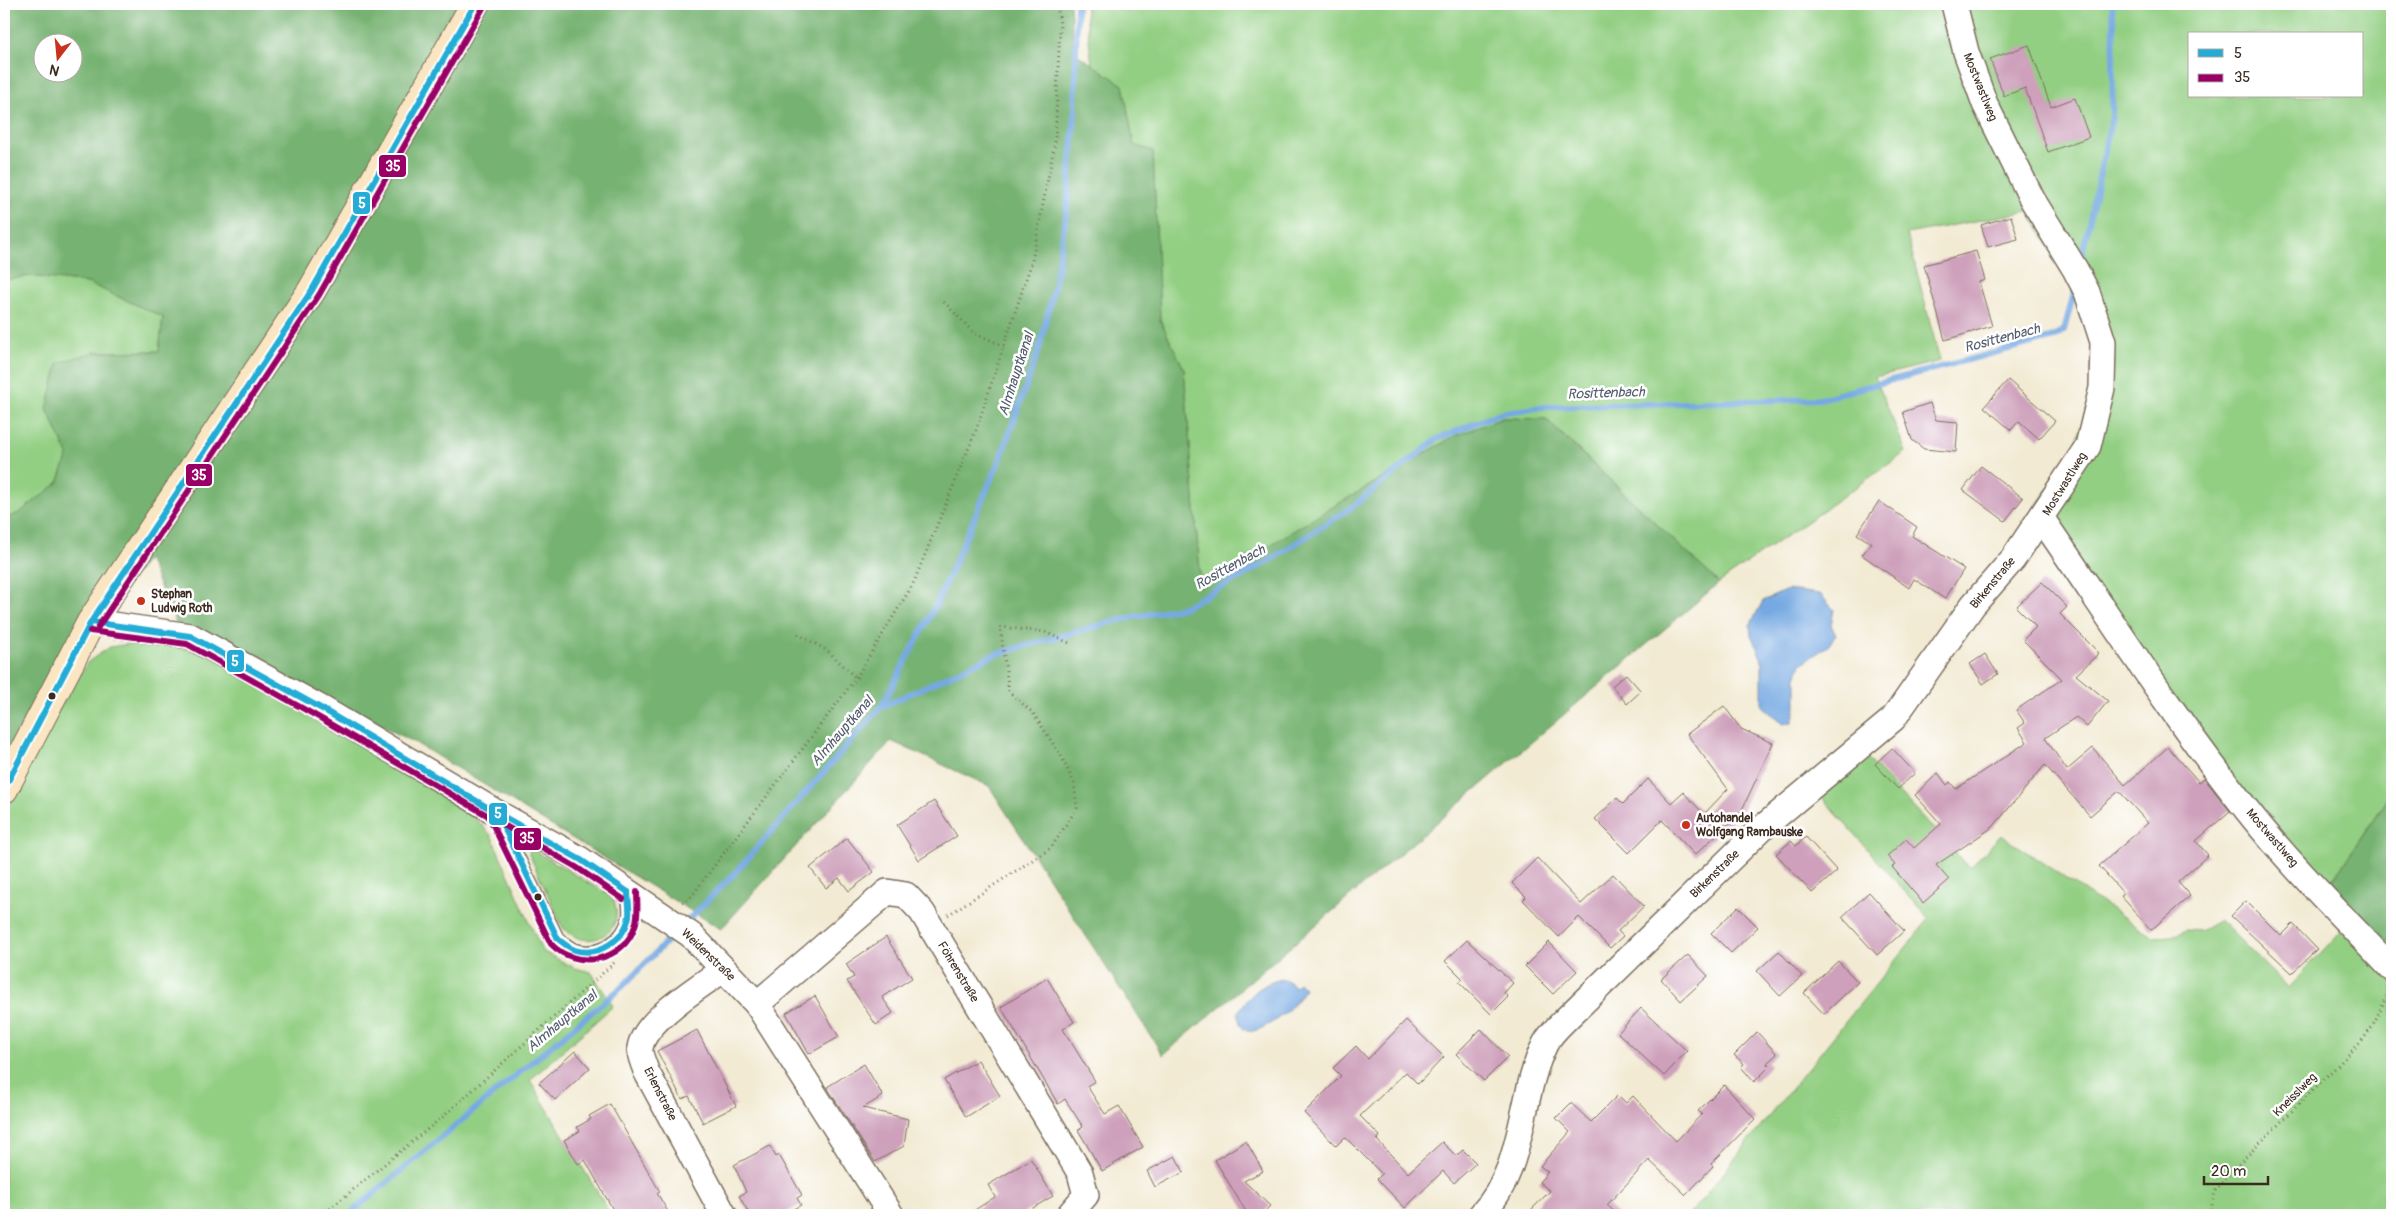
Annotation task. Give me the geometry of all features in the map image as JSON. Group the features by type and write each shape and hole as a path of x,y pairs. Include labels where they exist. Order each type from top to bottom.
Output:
{"main road":[{"path":"4,789 91,622 312,290 475,4"}],"street":[{"name":"Mostwastlweg","path":"1954,4 1966,52 1986,104 2032,199 2075,268 2087,292 2104,342 2102,388 2088,446 2042,519 2147,672 2247,810 2392,969"},
{"name":"Birkenstraße","path":"1481,1215 1488,1208 1513,1164 1534,1071 1546,1042 1568,1017 1762,828 1893,719 1973,605 2013,560 2042,519"},
{"name":"Weidenstraße","path":"91,622 190,636 324,710 497,814 581,860 691,935 757,1004 891,1215"},
{"name":"Föhrenstraße","path":"757,1004 887,892 906,895 922,912 1080,1173 1086,1195 1069,1215"},
{"name":"Erlenstraße","path":"724,968 653,1023 643,1039 640,1050 646,1071 724,1215"}],"lane":[{"path":"497,814 558,939 574,949 591,952 612,944 623,932 629,917 628,892"}],"path":[{"path":"664,917 690,898 856,678 913,584 976,430 1032,260 1055,142 1060,24 1057,4"},
{"path":"944,302 974,333 1004,346"},
{"path":"930,926 1051,848 1078,808 1074,784 1062,756 1033,712 1009,692 1000,627 1045,632 1069,643"},
{"path":"798,634 828,651 856,678"},
{"path":"322,1215 445,1115 623,956"},
{"name":"Kneisslweg","path":"2210,1215 2215,1191 2229,1174 2360,1044 2373,1026 2392,984"}],"green space":[{"path":"4,4 1070,4 1074,52 1123,85 1134,145 1153,151 1160,320 1184,369 1201,587 1455,436 1503,418 1545,419 1719,583 1163,1055 989,786 891,741 721,929 414,742 176,623 148,559 45,685 4,756 4,519 19,513 58,483 68,455 47,409 58,363 94,352 159,351 163,317 88,283 30,276 4,280"},
{"path":"1085,4 2392,4 2392,793 2332,880 2384,941 2392,937 2392,1215 1689,1215 1929,919 1818,793 1867,758 1970,868 2001,835 2153,937 2172,936 2187,930 2200,931 2220,920 2288,988 2343,929 2026,519 2073,456 2090,397 2093,333 2070,282 2028,211 1907,234 1940,361 1875,377 1906,452 1719,583 1546,419 1503,418 1455,436 1331,508 1201,588 1184,369 1160,320 1153,151 1134,146 1123,85 1092,65"},
{"path":"30,276 88,283 163,317 159,351 94,352 47,409 68,455 58,483 19,513 4,519 4,280"},
{"path":"148,641 210,654 470,813 491,835 542,951 575,968 591,972 613,1006 530,1080 611,1215 4,1215 4,810 30,758 88,662 110,647"},
{"path":"2392,793 2392,937 2384,942 2332,881"},
{"path":"530,848 611,896 616,908 616,919 612,928 605,935 595,939 585,939 574,936 563,928 529,854"}],"water":[{"path":"1787,590 1820,594 1834,610 1831,625 1836,635 1828,646 1801,664 1796,677 1796,708 1792,722 1783,724 1762,706 1762,660 1751,635 1750,625 1763,601"},
{"path":"1285,979 1295,987 1299,983 1305,988 1295,1002 1282,1015 1262,1028 1250,1031 1245,1030 1240,1024 1238,1012 1258,990 1277,980"}],"building":[{"path":"2029,45 2051,107 2075,98 2089,137 2048,152 2025,88 2004,96 1990,59"},
{"path":"2011,216 2018,239 1988,247 1981,225"},
{"path":"1976,251 1985,280 1979,282 1992,326 1945,340 1924,265"},
{"path":"2008,380 2055,421 2039,439 2019,421 2011,430 1984,407"},
{"path":"1930,403 1936,420 1958,422 1956,452 1924,449 1912,440 1903,412"},
{"path":"1981,466 2023,498 2005,521 1963,490"},
{"path":"1879,501 1917,527 1912,536 1964,569 1945,599 1914,579 1909,588 1862,555 1871,543 1857,534"},
{"path":"2042,582 2067,607 2060,614 2099,653 2076,675 2108,701 2087,727 2076,717 2045,738 2067,770 2093,748 2125,785 2168,747 2199,782 2204,778 2230,811 2196,841 2208,855 2178,882 2190,896 2151,930 2121,896 2124,894 2099,866 2148,823 2119,791 2090,816 2045,765 1993,827 1936,865 1949,880 1923,903 1892,867 1895,865 1887,856 1906,839 1914,848 1941,824 1915,795 1938,773 1947,785 1950,782 1956,789 2027,742 2018,728 2025,723 2016,710 2062,679 2023,640 2036,627 2016,607"},
{"path":"1985,654 1998,674 1983,684 1970,664"},
{"path":"1626,674 1641,691 1627,704 1612,686"},
{"path":"1724,706 1741,729 1773,743 1741,812 1695,855 1662,820 1629,853 1595,819 1617,798 1623,804 1648,779 1671,803 1683,792 1704,814 1728,789 1687,734"},
{"path":"1892,748 1915,773 1898,789 1875,764"},
{"path":"934,801 957,836 919,860 897,825"},
{"path":"1806,837 1837,871 1812,893 1776,854 1791,841 1796,846"},
{"path":"847,838 874,872 849,891 839,878 826,888 810,868"},
{"path":"1537,858 1581,904 1613,874 1644,906 1618,931 1623,936 1610,948 1579,917 1559,937 1523,900 1526,897 1512,883"},
{"path":"1869,892 1904,931 1877,955 1842,917"},
{"path":"2246,901 2281,936 2293,924 2317,949 2292,973 2231,916"},
{"path":"1738,907 1758,927 1731,953 1711,933"},
{"path":"886,937 912,978 882,997 893,1013 876,1025 847,981 854,977 846,964"},
{"path":"1467,940 1513,983 1504,993 1508,997 1491,1014 1459,982 1463,979 1445,961"},
{"path":"1549,942 1577,971 1553,994 1525,966"},
{"path":"1779,951 1802,976 1780,996 1757,971"},
{"path":"1688,955 1708,976 1681,1001 1661,979"},
{"path":"1838,961 1858,982 1824,1014 1804,993"},
{"path":"1047,978 1074,1022 1063,1029 1095,1081 1087,1086 1105,1114 1119,1106 1143,1147 1102,1171 1078,1130 1083,1127 1065,1099 1058,1104 1001,1007"},
{"path":"815,996 839,1037 809,1054 786,1013"},
{"path":"1641,1008 1687,1051 1664,1076 1618,1033"},
{"path":"1406,1020 1444,1057 1418,1084 1406,1072 1360,1116 1380,1136 1377,1140 1408,1173 1442,1142 1456,1156 1463,1150 1476,1163 1454,1183 1443,1171 1405,1208 1377,1179 1382,1174 1345,1137 1336,1146 1304,1113 1341,1076 1333,1068 1356,1046 1368,1059"},
{"path":"1481,1029 1508,1057 1484,1081 1456,1054"},
{"path":"697,1030 736,1106 703,1123 689,1096 682,1099 657,1051"},
{"path":"1757,1032 1777,1054 1767,1063 1770,1066 1754,1082 1741,1067 1744,1064 1734,1055"},
{"path":"575,1051 590,1068 555,1100 539,1083"},
{"path":"978,1060 1000,1096 966,1117 944,1080"},
{"path":"864,1064 883,1096 863,1108 908,1119 904,1146 875,1162 827,1087"},
{"path":"1724,1085 1755,1119 1711,1164 1713,1166 1686,1195 1649,1160 1607,1205 1618,1215 1526,1215 1550,1191 1539,1182 1548,1172 1540,1166 1570,1132 1556,1118 1571,1103 1591,1122 1618,1095 1626,1103 1633,1096 1676,1141 1702,1114 1698,1111"},
{"path":"610,1104 660,1192 657,1193 670,1215 616,1215 585,1160 578,1164 564,1140 580,1131 577,1127 591,1119 589,1116"},
{"path":"1246,1141 1263,1171 1244,1181 1270,1206 1261,1215 1248,1215 1215,1160"},
{"path":"770,1146 776,1157 779,1155 802,1195 797,1198 801,1205 782,1215 750,1215 739,1196 746,1192 734,1165"},
{"path":"1175,1156 1184,1172 1155,1187 1147,1171"},
{"path":"1031,1159 1053,1196 1021,1215 967,1215 995,1197 988,1185"}],"waterway":[{"name":"Almhauptkanal","path":"684,924 734,874 881,707 936,605 1001,457 1039,349 1054,288 1067,209 1075,115 1077,4"},
{"name":"Rosittenbach","path":"2080,264 2112,117 2114,26 2112,4"},
{"name":"Rosittenbach","path":"881,707 996,654 1119,620 1184,607 1264,564 1352,507 1437,439 1500,413 1541,407 1820,399 2054,337 2064,330 2076,286"},
{"name":"Almhauptkanal","path":"348,1215 622,987 677,931"}],"transit line":[{"name":"5","path":"4,789 91,622 312,290 475,4"},
{"name":"35","path":"98,627 319,295 483,8"},
{"name":"5","path":"91,622 190,636 324,710 497,813 581,860 628,892"},
{"name":"35","path":"90,631 187,644 320,718 576,867 623,899"},
{"name":"5","path":"497,813 558,939 568,947 584,952 593,951 609,945 616,939 626,925 629,916 628,892"},
{"name":"35","path":"489,817 551,944 561,952 573,957 598,959 610,955 620,948 629,938 635,926 638,909 637,892"}],"place":[{"name":"Stephan Ludwig Roth","path":"141,601"},
{"name":"Autohandel Wolfgang Rambauske","path":"1686,825"}]}
